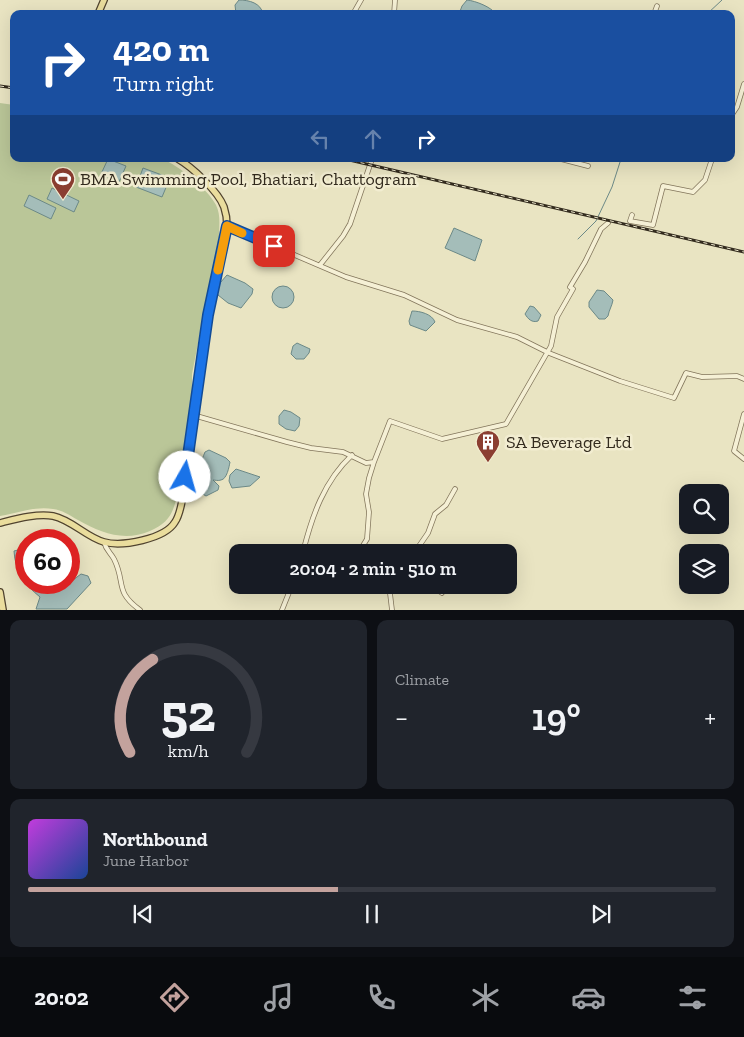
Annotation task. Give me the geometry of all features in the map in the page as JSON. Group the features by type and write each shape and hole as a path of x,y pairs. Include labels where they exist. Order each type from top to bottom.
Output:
{"main road":[{"path":"0,523 37,516 50,516 67,521 104,542 117,543 138,541 165,531 175,524 183,496 208,315 227,226 227,216 223,204 197,174 182,162"},
{"path":"0,592 3,610"}],"street":[{"path":"656,10 657,6"},
{"path":"735,110 744,84"},
{"path":"320,265 350,224 371,162"},
{"path":"573,162 588,166"},
{"path":"632,214 630,221 653,225 663,186 693,192 705,180 711,162"},
{"path":"364,544 367,539 369,512 366,494 369,478 390,421 442,439 506,424 551,346 557,317 574,289 570,287 601,229 608,223"},
{"path":"227,226 362,282 404,295 457,320 517,337 548,352 620,381 674,398 686,373 744,379"},
{"path":"744,414 734,451 744,458"},
{"path":"193,415 295,444 352,455 366,463 374,462"},
{"path":"305,544 325,488 352,455"},
{"path":"420,544 428,533 435,514 446,505 455,489"},
{"path":"104,542 105,549 116,565 124,595 129,602 140,610"},
{"path":"282,610 288,594"},
{"path":"390,594 392,610"}],"green space":[{"path":"0,103 10,104 10,162 169,162 200,185 216,205 219,213 219,237 192,374 192,402 176,500 168,519 150,531 131,536 122,536 95,529 62,512 46,508 0,516"}],"water":[{"path":"239,0 247,1 254,3 262,10 236,10 235,5"},
{"path":"467,0 492,10 460,10"},
{"path":"107,162 116,162 126,166 119,182 101,174"},
{"path":"143,168 170,178 162,197 136,187"},
{"name":"BMA Swimming Pool, Bhatiari, Chattogram","path":"52,188 79,201 74,212 47,199"},
{"path":"29,195 56,208 51,219 24,206"},
{"path":"454,228 482,240 475,261 445,248"},
{"path":"227,275 253,289 252,294 241,308 228,303 218,295 220,283"},
{"path":"283,286 291,289 294,297 291,305 283,308 275,305 272,297 275,289"},
{"path":"597,290 604,291 613,300 608,316 605,319 599,319 589,307 589,302"},
{"path":"530,306 534,307 541,315 538,321 530,320 525,314"},
{"path":"412,311 425,314 435,322 426,331 410,325 409,321"},
{"path":"297,343 310,349 304,359 296,359 291,354 293,346"},
{"path":"284,410 300,418 299,426 295,431 286,429 279,424 279,416"},
{"path":"209,450 230,462 225,477 220,480 213,480 219,486 218,490 206,496 196,489 195,481 205,452"},
{"path":"236,469 260,477 250,486 232,488 229,481 230,475"},
{"path":"81,574 88,576 91,583 67,609 36,609 40,597 37,594 80,594"}],"waterway":[{"path":"711,10 722,0"},
{"path":"578,239 596,221 612,187 620,162"}],"railway":[{"path":"0,86 10,87"},
{"path":"358,162 744,252"}],"slow traffic":[{"path":"218,270 227,226 242,233"}],"place":[{"name":"BMA Swimming Pool, Bhatiari, Chattogram","path":"63,200"},
{"name":"SA Beverage Ltd","path":"488,463"}],"route":[{"path":"185,477 208,315 227,226 274,246"}]}
